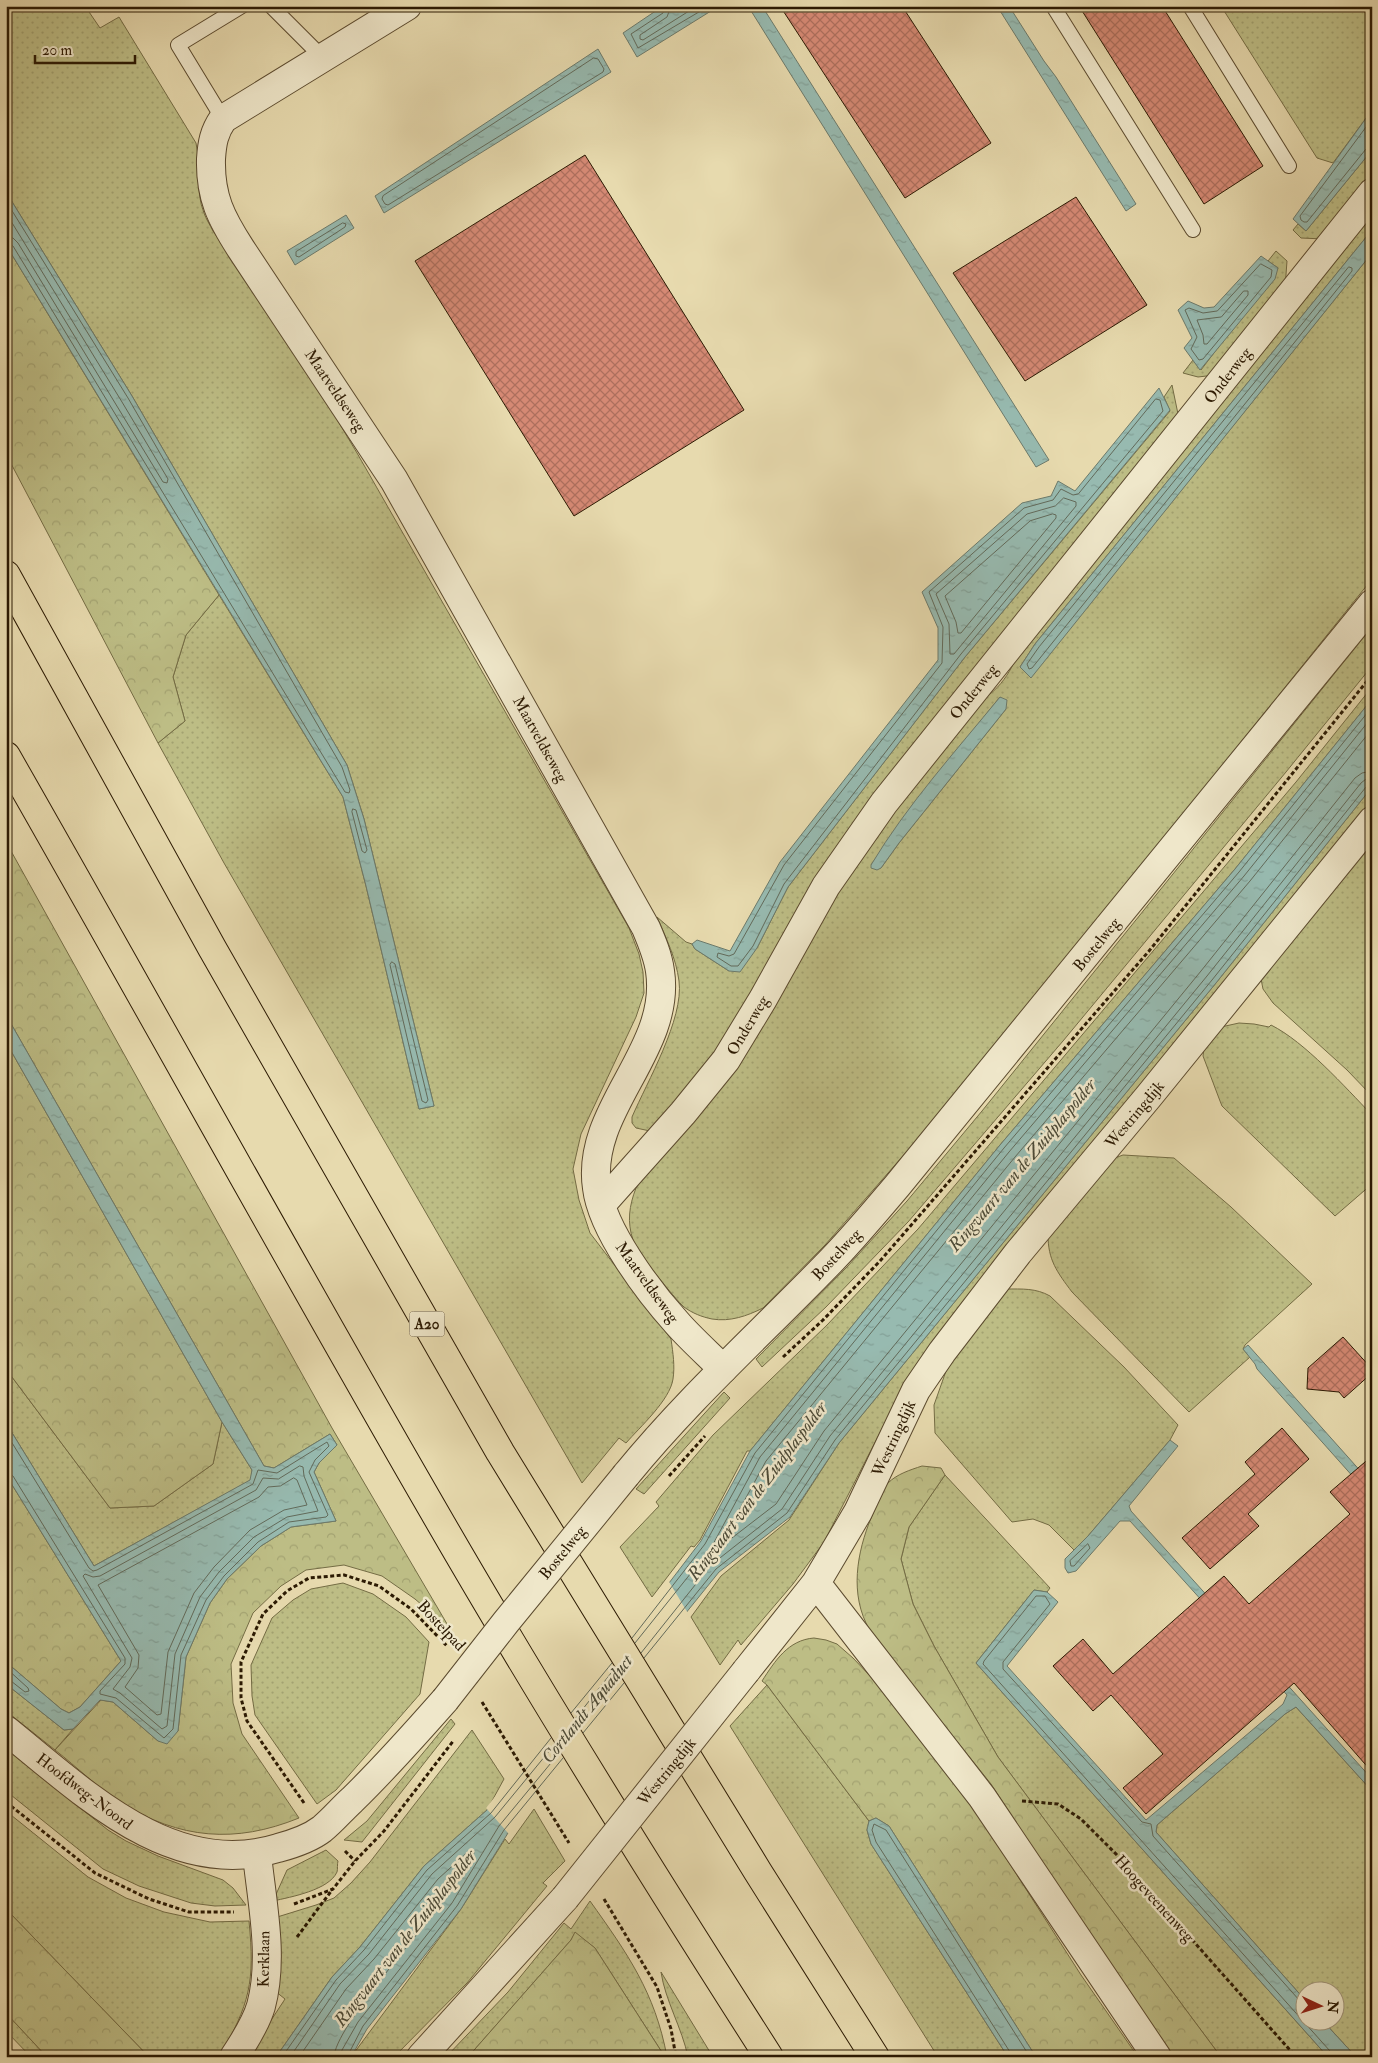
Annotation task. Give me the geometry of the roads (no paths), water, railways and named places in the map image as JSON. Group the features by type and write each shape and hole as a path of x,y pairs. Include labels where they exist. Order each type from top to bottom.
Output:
{"highway":[{"name":"A20","path":"6,575 212,948 500,1452 758,1872 875,2057"},
{"path":"6,756 432,1509 677,1912 769,2057"}],"street":[{"path":"223,119 324,59 407,6"},
{"name":"Maatveldseweg","path":"223,119 214,134 211,161 213,193 222,218 394,480 641,917 658,958 661,988 656,1019 650,1036 612,1112 600,1145 596,1163 596,1177 601,1205 614,1236 631,1263 678,1324 723,1369"},
{"name":"Onderweg","path":"601,1205 683,1113 726,1060 763,999 826,886 884,803 1372,193"},
{"name":"Bostelweg","path":"257,1855 302,1841 322,1829 381,1772 445,1700 656,1438 828,1264 897,1186 1372,604"},
{"name":"Westringdijk","path":"422,2057 565,1898 816,1583 858,1512 916,1390 942,1352 1018,1253 1149,1096 1372,822"},
{"path":"816,1583 982,1797 1157,2057"},
{"name":"Hoofdweg-Noord","path":"6,1730 97,1802 136,1829 171,1844 200,1852 233,1856 257,1855"},
{"name":"Kerklaan","path":"234,2057 261,2007 266,1980 266,1952 257,1855"}],"lane":[{"path":"223,119 178,46 242,6"},
{"path":"271,6 324,59"},
{"path":"1053,6 1193,230"},
{"path":"1190,6 1289,166"}],"water":[{"path":"663,6 719,6 637,57 623,33"},
{"path":"748,6 762,6 1049,460 1036,467"},
{"path":"997,6 1009,6 1136,204 1126,211"},
{"path":"598,49 611,72 384,213 375,196"},
{"path":"1372,110 1372,150 1306,231 1293,219"},
{"path":"6,192 132,396 347,765 364,819 434,1106 419,1109 343,797 6,245"},
{"path":"346,215 354,228 295,265 287,251"},
{"path":"1372,230 1372,253 1031,678 1020,667 1035,644"},
{"path":"1261,256 1278,268 1275,279 1200,370 1184,348 1192,338 1178,310 1188,301 1204,308 1214,307"},
{"path":"1159,388 1170,410 965,657 788,887 757,948 740,972 729,971 695,949 692,944 697,940 730,951 780,862 938,660 938,628 922,592 1022,503 1051,496 1058,481 1075,491"},
{"path":"1000,697 1007,700 1006,709 881,868 877,870 871,868 871,865 900,821"},
{"path":"1372,699 1372,787 1216,983 839,1443 790,1517 719,1572 508,1833 461,1909 367,2029 351,2057 276,2057 332,1977 360,1947 424,1866 487,1810 669,1583 701,1541 750,1451 1000,1145 1235,869"},
{"path":"6,1015 264,1466 274,1468 330,1434 337,1445 319,1463 314,1472 336,1521 291,1527 261,1546 227,1579 210,1603 186,1657 178,1731 167,1744 158,1741 113,1702 100,1700 73,1729 64,1730 6,1684 6,1662 61,1709 69,1713 80,1707 121,1661 6,1475 6,1423 94,1566 250,1480 252,1470 222,1422 6,1042"},
{"path":"1248,1345 1372,1484 1372,1498 1257,1369 1243,1349"},
{"path":"1170,1440 1178,1446 1129,1506 1131,1511 1372,1779 1372,1791 1296,1707 1285,1714 1157,1825 1156,1832 1296,1990 1296,2021 976,1663 1034,1590 1047,1592 1058,1602 1007,1666 1146,1820 1283,1704 1287,1695 1130,1521 1120,1521 1076,1571 1068,1573 1065,1568 1065,1559 1088,1536"},
{"path":"876,1818 889,1826 1036,2057 1008,2057 871,1844 867,1830 869,1821"},
{"path":"1304,2030 1331,2030 1356,2057 1328,2057"}],"water label":[{"name":"Ringvaart van de Zuidplaspolder","path":"1022,1165"},
{"name":"Ringvaart van de Zuidplaspolder","path":"757,1491"},
{"name":"Cortlandt Aquaduct","path":"587,1709"},
{"name":"Ringvaart van de Zuidplaspolder","path":"405,1938"}]}
